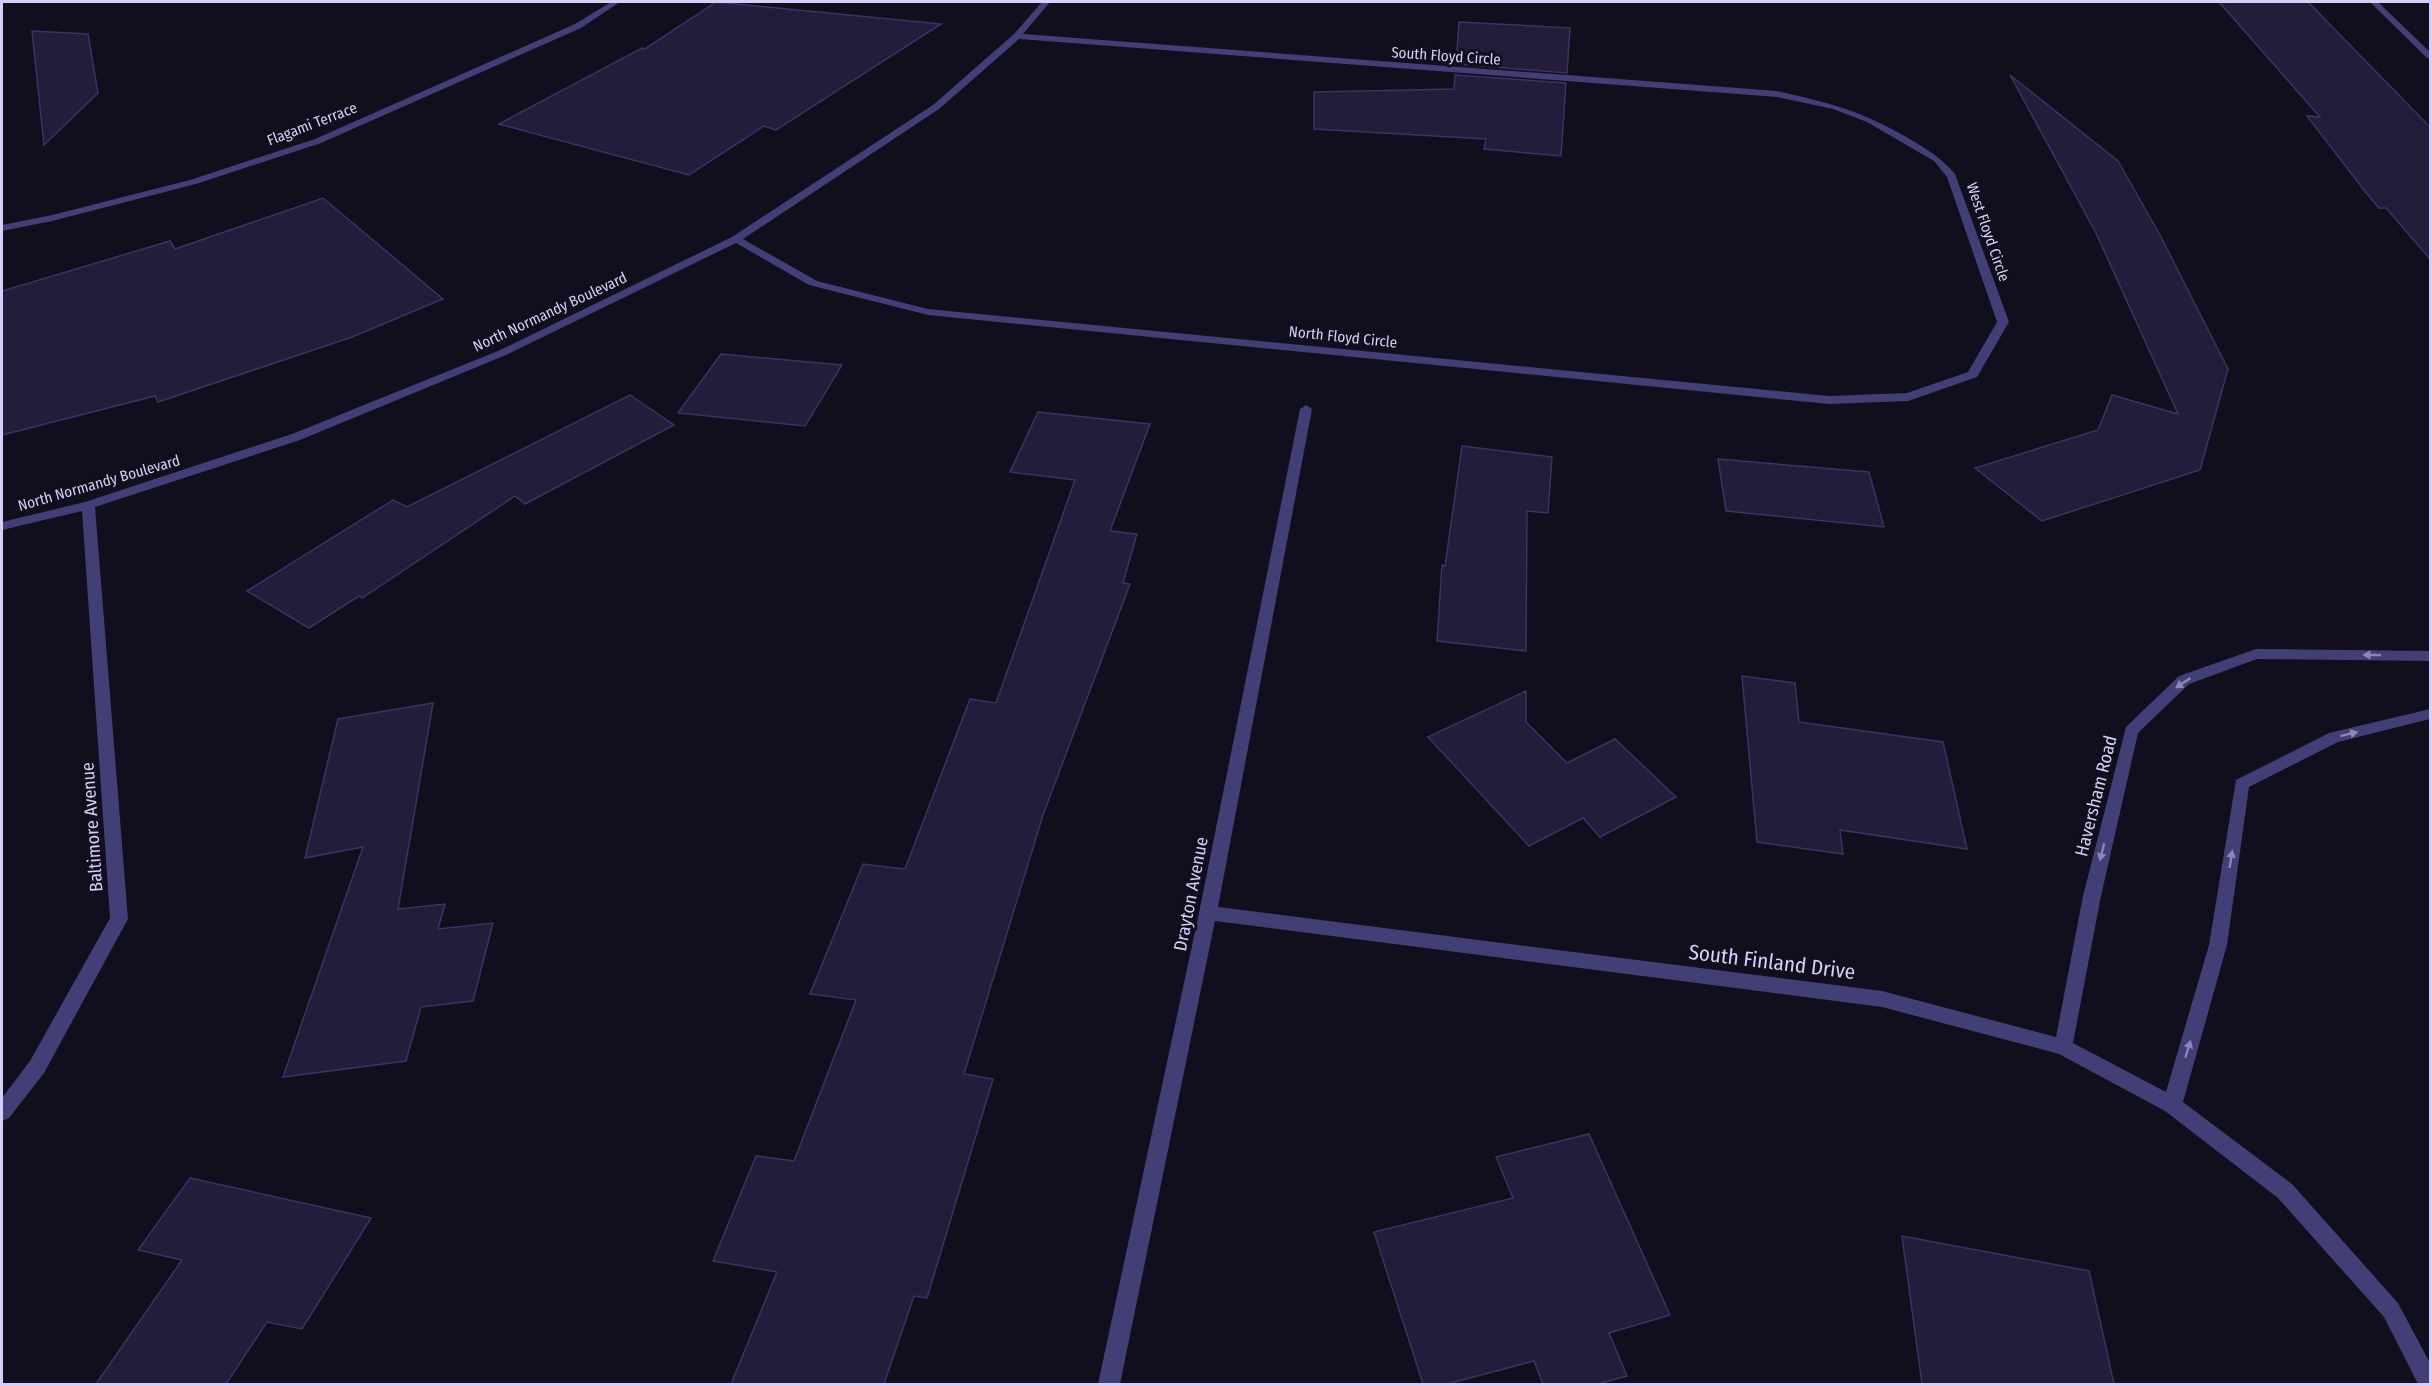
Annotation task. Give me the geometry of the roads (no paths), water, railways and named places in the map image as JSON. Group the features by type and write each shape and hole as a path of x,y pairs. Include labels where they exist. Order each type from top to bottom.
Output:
{"street":[{"name":"Flagami Terrace","path":"2,228 52,218 193,182 318,141 578,26 616,2"},
{"name":"North Normandy Boulevard","path":"2,526 88,505 296,437 502,353 736,239 936,108 1017,36 1046,2"},
{"path":"2374,2 2430,56"},
{"name":"South Floyd Circle","path":"1017,36 1777,94 1836,107 1870,120"},
{"name":"West Floyd Circle","path":"1870,120 1937,159 1952,176 2003,322 1973,374 1958,379"},
{"name":"North Floyd Circle","path":"736,239 813,283 928,312 1829,400 1908,397 1958,379"},
{"name":"Drayton Avenue","path":"1109,1384 1208,913 1306,409"},
{"name":"Baltimore Avenue","path":"2,1112 38,1067 119,919 88,505"},
{"name":"Haversham Road","path":"2063,1047 2092,896 2131,731 2184,680 2256,654 2430,656"},
{"path":"2172,1105 2218,945 2242,784 2334,737 2430,714"},
{"name":"South Finland Drive","path":"1208,913 1882,999 2063,1047 2172,1105 2285,1191 2391,1310 2430,1384"}]}
